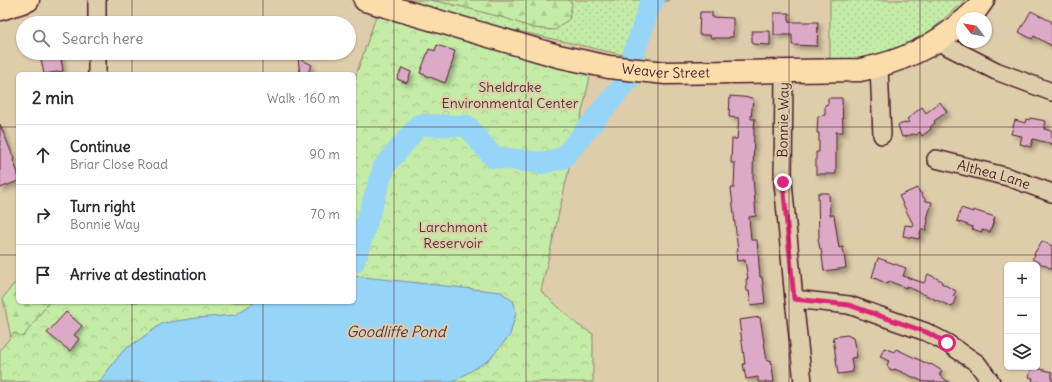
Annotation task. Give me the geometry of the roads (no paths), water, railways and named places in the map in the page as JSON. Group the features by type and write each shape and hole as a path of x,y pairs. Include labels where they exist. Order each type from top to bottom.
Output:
{"main road":[{"path":"0,9 28,0"},
{"name":"Weaver Street","path":"365,0 558,56 609,67 666,73 860,70 879,67 916,52 937,41 956,27"},
{"path":"974,12 983,0"}],"street":[{"path":"97,0 97,16"},
{"path":"937,41 996,71 1052,92"},
{"path":"96,72 97,60"},
{"path":"879,67 882,135"},
{"name":"Bonnie Way","path":"784,72 783,182 803,382"},
{"name":"Althea Lane","path":"936,159 1008,176 1052,193"},
{"path":"794,299 849,305 926,332 947,343 977,363 991,382"}],"water":[{"name":"Goodliffe Pond","path":"356,276 501,292 514,302 516,313 510,335 489,360 453,382 99,382 123,351 163,323 196,318 235,315 252,304 356,304"}],"waterway":[{"path":"634,53 650,5 654,0"},
{"path":"356,256 384,167 419,125 467,126 493,157 542,163 563,158 631,76"}],"park label":[{"name":"Sheldrake Environmental Center","path":"510,96"},
{"name":"Larchmont Reservoir","path":"453,236"}]}
